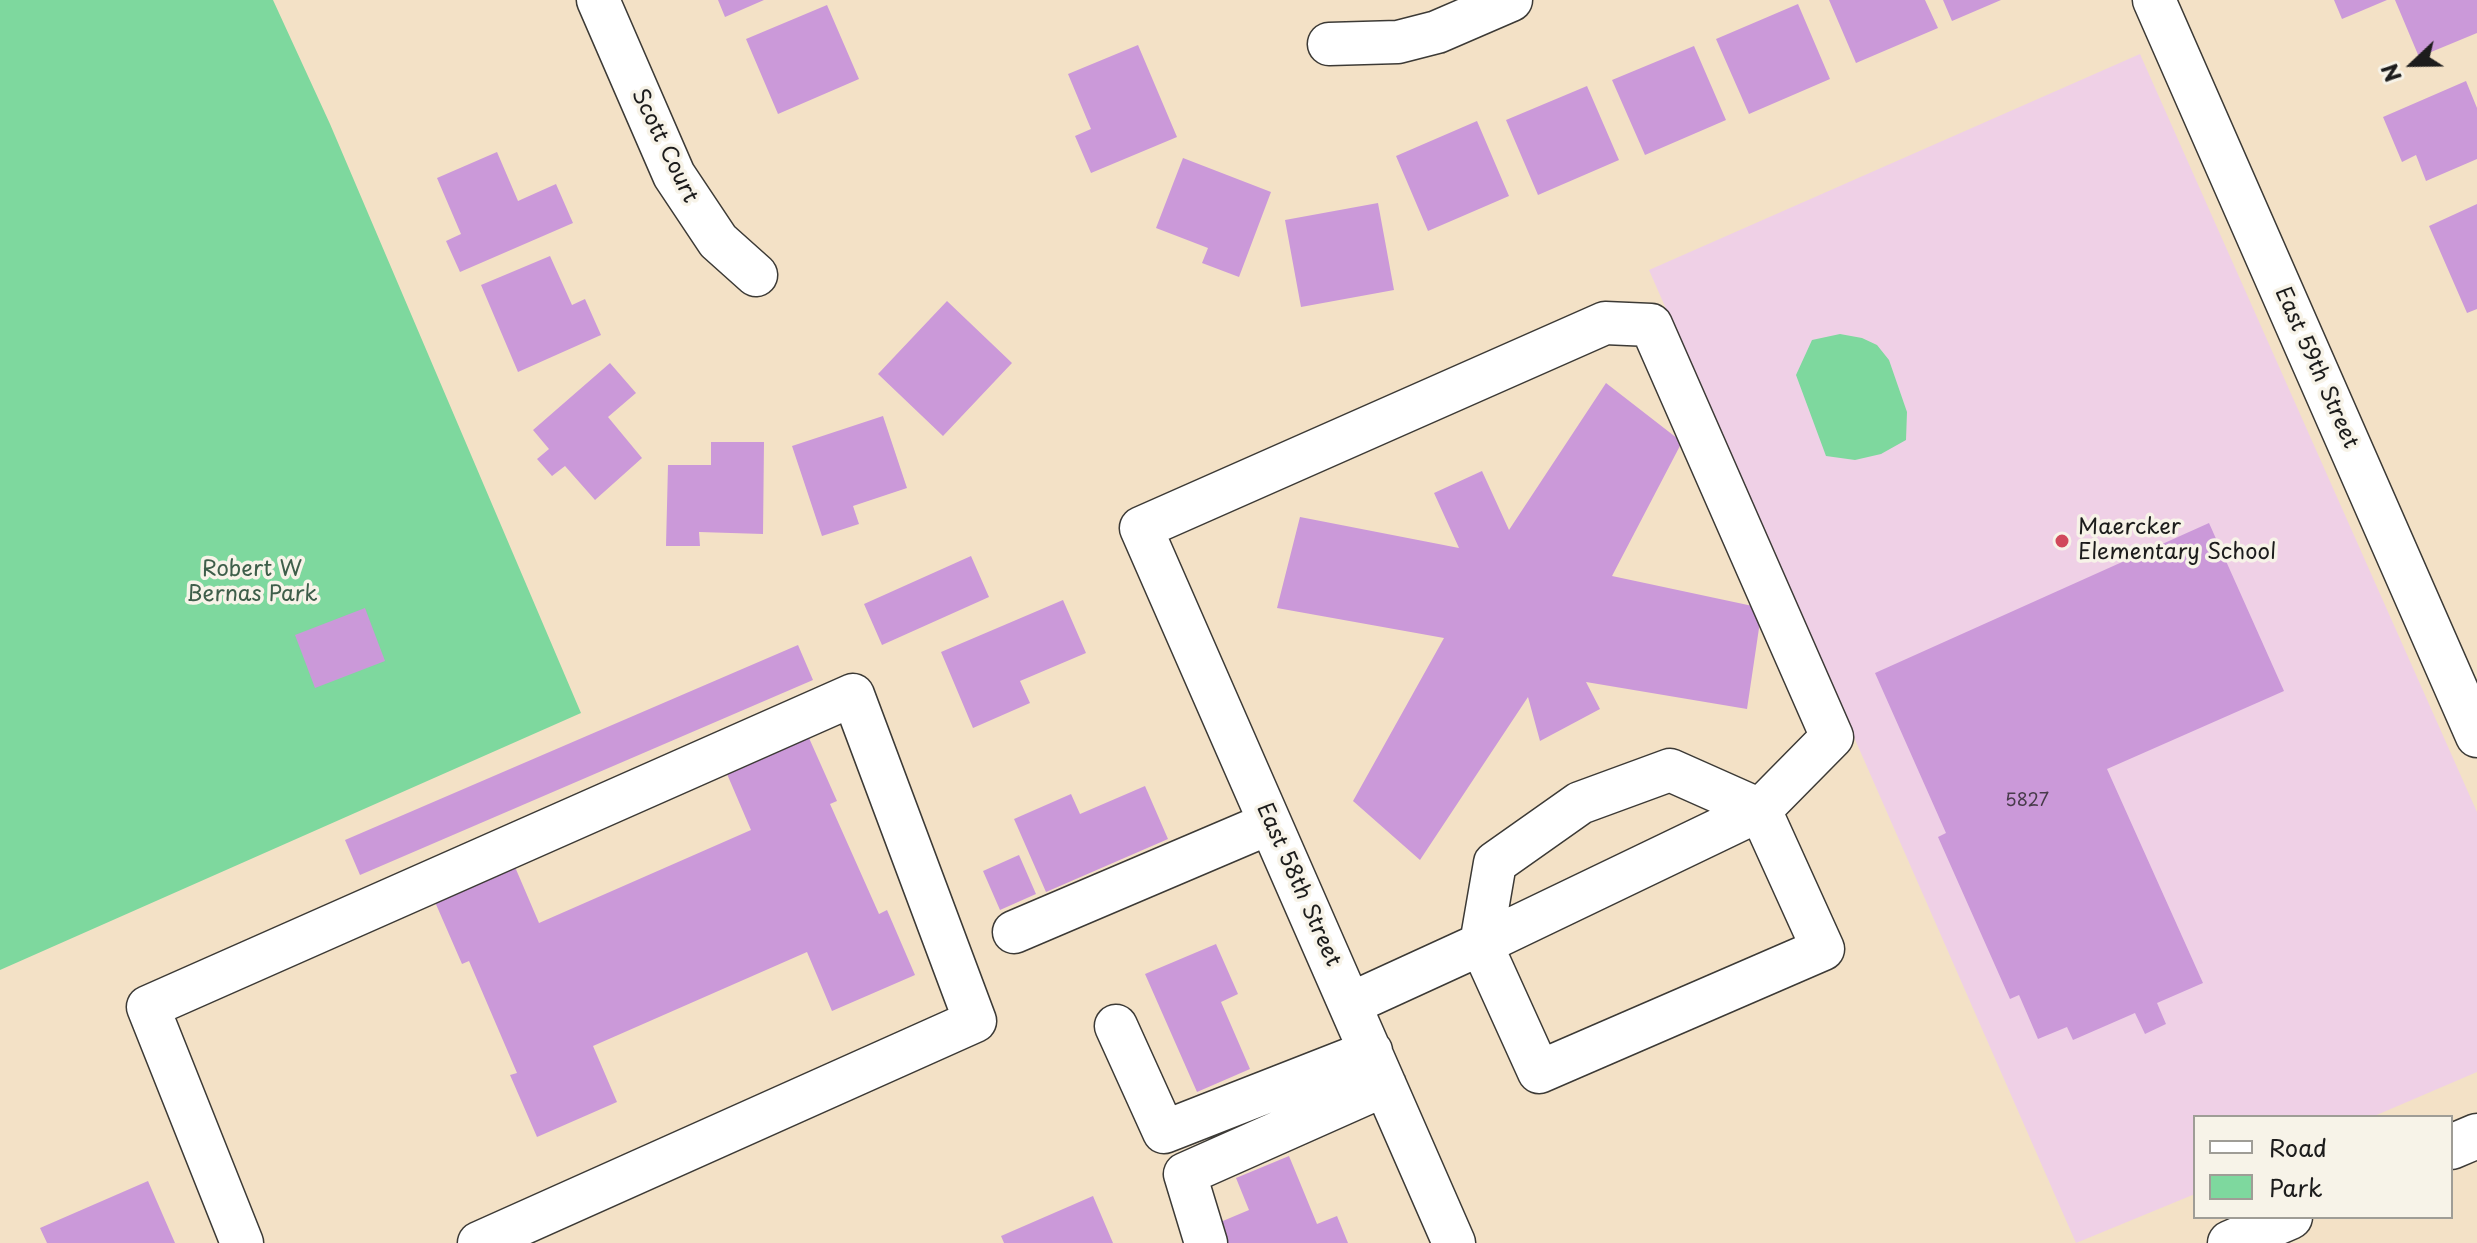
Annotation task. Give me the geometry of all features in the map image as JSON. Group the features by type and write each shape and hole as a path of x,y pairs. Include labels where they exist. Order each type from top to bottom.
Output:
{"main road":[{"path":"2453,1146 2477,1136"},
{"path":"2230,1243 2285,1219"}],"street":[{"name":"Scott Court","path":"598,0 674,175 718,241 756,275"},
{"path":"1329,44 1398,42 1437,32 1511,0"},
{"name":"East 59th Street","path":"2154,0 2477,736"},
{"name":"East 58th Street","path":"1454,1243 1141,528 1605,323 1651,325 1832,737 1760,810"},
{"path":"242,1243 148,1007 853,695 975,1021 479,1243"},
{"path":"1670,770 1760,810 1823,949 1539,1072 1481,944 1495,863 1580,803 1670,770"},
{"path":"1350,1004 1760,810"},
{"path":"1014,932 1270,823"},
{"path":"1116,1026 1164,1132 1378,1068"},
{"path":"1206,1243 1185,1174 1378,1068"}],"shaded area":[{"name":"Maercker Elementary School","path":"2140,54 2477,812 2477,1072 2377,1115 2193,1115 2193,1195 2076,1243 1649,270"}],"green space":[{"name":"Robert W Bernas Park","path":"0,0 273,0 330,124 581,713 0,970"},
{"path":"1840,334 1862,338 1877,345 1889,360 1907,412 1906,440 1881,454 1855,460 1826,456 1796,375 1812,340"}],"building":[{"path":"718,0 764,0 725,17"},
{"path":"1829,0 1925,0 1938,28 1856,63"},
{"path":"1943,0 2001,0 1952,21"},
{"path":"2334,0 2387,0 2342,19"},
{"path":"2395,0 2477,0 2477,33 2419,57"},
{"path":"1798,4 1830,79 1749,114 1716,39"},
{"path":"827,5 859,79 778,114 746,39"},
{"path":"1138,45 1177,137 1091,173 1075,136 1091,129 1068,74"},
{"path":"1694,46 1726,120 1645,155 1612,80"},
{"path":"2466,81 2477,108 2477,159 2426,181 2416,155 2402,162 2383,117"},
{"path":"1587,86 1619,160 1538,195 1506,120"},
{"path":"1477,121 1509,196 1428,231 1396,156"},
{"path":"497,152 518,201 556,184 573,223 460,272 446,241 461,234 437,178"},
{"path":"1183,158 1271,192 1239,277 1202,263 1208,248 1156,228"},
{"path":"1378,203 1394,290 1301,307 1285,220"},
{"path":"2477,204 2477,309 2467,313 2429,226"},
{"path":"550,256 572,305 585,299 601,335 518,372 481,285"},
{"path":"947,301 1012,363 943,436 878,374"},
{"path":"610,363 636,393 608,417 642,458 595,500 565,466 552,476 537,459 549,449 533,430"},
{"path":"1606,383 1682,442 1612,576 1762,608 1747,709 1586,682 1600,709 1540,741 1528,697 1420,860 1353,801 1444,638 1277,608 1300,517 1459,548 1434,493 1482,471 1509,530"},
{"path":"883,416 907,488 853,506 859,524 822,536 792,446"},
{"path":"711,442 764,442 763,534 699,532 700,546 666,546 668,465 711,465"},
{"path":"2209,523 2284,691 2107,769 2203,983 2157,1003 2166,1024 2145,1034 2135,1013 2073,1040 2067,1027 2038,1039 2019,995 2010,999 1938,837 1946,833 1875,673"},
{"path":"971,556 989,597 882,645 864,604"},
{"path":"1063,600 1086,653 1020,681 1030,703 973,728 941,652"},
{"path":"365,608 385,661 315,688 295,635"},
{"path":"798,645 813,680 360,875 345,840"},
{"path":"809,738 837,801 830,804 879,914 887,910 915,975 832,1011 807,952 593,1046 617,1102 537,1137 510,1075 517,1073 469,961 462,964 435,902 515,867 539,923 751,830 727,774"},
{"path":"1145,786 1168,839 1046,892 1014,819 1071,794 1080,814"},
{"path":"1019,855 1036,894 1000,910 983,871"},
{"path":"1216,944 1238,994 1221,1002 1250,1069 1197,1092 1145,974"},
{"path":"1289,1156 1317,1224 1337,1216 1348,1243 1226,1243 1218,1223 1249,1210 1236,1178"},
{"path":"148,1181 175,1243 47,1243 40,1228"},
{"path":"1093,1196 1113,1243 1004,1243 1001,1236"}],"place":[{"name":"Maercker Elementary School","path":"2062,541"}]}
